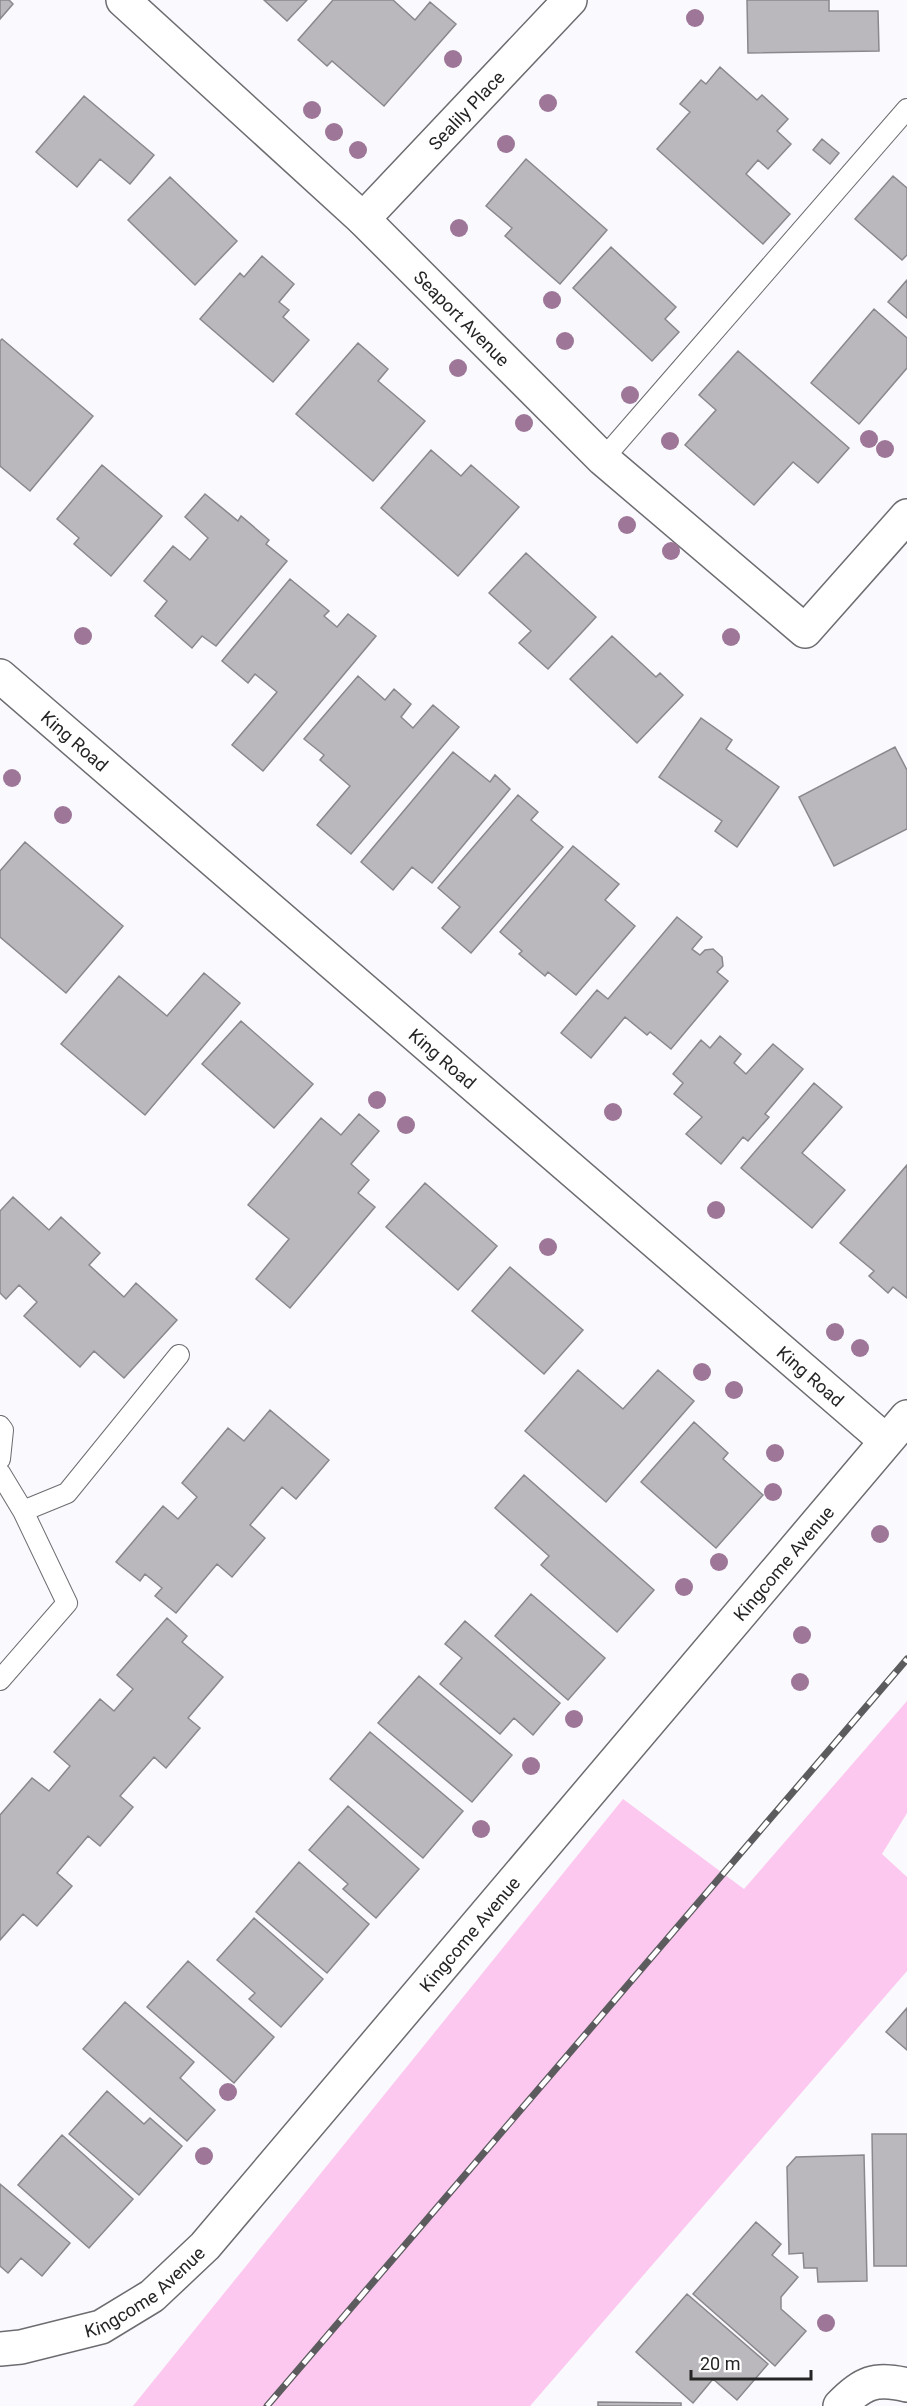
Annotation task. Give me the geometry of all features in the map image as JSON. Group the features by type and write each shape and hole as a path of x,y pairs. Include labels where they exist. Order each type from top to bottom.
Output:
{"street":[{"name":"Seaport Avenue","path":"123,0 363,219 603,459 805,631 907,516"},
{"name":"Sealily Place","path":"363,219 570,0"},
{"name":"King Road","path":"0,676 897,1429"},
{"name":"Kingcome Avenue","path":"0,2349 21,2347 101,2327 152,2296 205,2246 897,1429"},
{"path":"840,2406 853,2393 871,2382 892,2381 907,2385"}],"lane":[{"path":"603,459 907,109"},
{"path":"23,1511 67,1493 179,1355"},
{"path":"0,1426 3,1430 0,1459"},
{"path":"0,1473 23,1511 67,1602 0,1680"}],"shaded area":[{"path":"907,1701 907,1813 882,1854 907,1877 907,1971 530,2406 133,2406 623,1799 744,1889"}],"building":[{"path":"0,0 9,0 13,4 0,19"},
{"path":"264,0 307,0 287,21"},
{"path":"333,0 393,0 415,20 430,2 456,24 384,106 332,61 327,66 298,40"},
{"path":"747,0 829,0 829,11 878,11 879,51 748,53"},
{"path":"720,67 757,100 762,95 788,119 777,131 791,144 768,169 758,160 746,174 790,214 763,244 657,149 690,112 680,104 701,80 706,84"},
{"path":"84,96 154,155 130,184 100,159 77,187 36,152"},
{"path":"822,139 839,153 830,164 813,150"},
{"path":"526,159 607,230 560,284 505,236 512,228 486,206"},
{"path":"893,176 907,188 907,255 902,260 855,219"},
{"path":"170,177 237,241 195,285 128,220"},
{"path":"611,247 676,307 665,319 679,332 652,361 573,288"},
{"path":"262,256 294,284 279,302 289,310 283,317 309,340 273,382 200,319 240,273 244,277"},
{"path":"907,280 907,318 888,302"},
{"path":"874,309 907,338 907,368 859,424 811,383"},
{"path":"2,339 93,416 30,491 0,466 0,341"},
{"path":"358,343 388,369 378,381 425,421 373,481 296,414"},
{"path":"738,351 849,448 818,483 793,462 754,505 685,445 716,410 699,395"},
{"path":"431,450 461,476 471,465 519,507 458,576 381,508"},
{"path":"102,465 162,516 111,576 74,544 79,538 57,519"},
{"path":"205,494 238,521 241,516 269,540 266,544 287,561 216,646 202,636 192,648 155,616 167,601 144,581 173,546 190,560 208,538 185,517"},
{"path":"526,553 596,617 548,669 519,643 531,631 489,593"},
{"path":"290,579 329,611 324,616 337,627 348,614 376,636 263,771 232,745 277,692 255,674 248,683 222,661"},
{"path":"612,636 656,677 660,673 683,695 637,743 570,679"},
{"path":"358,676 385,700 394,689 411,704 401,717 413,728 433,705 459,727 351,854 317,825 350,786 320,760 324,755 304,739"},
{"path":"701,718 732,740 726,749 779,787 737,847 715,831 722,821 659,777"},
{"path":"895,747 907,770 907,829 834,866 799,797"},
{"path":"453,752 490,782 495,775 510,789 432,883 412,867 393,890 361,862"},
{"path":"518,795 538,812 531,820 563,847 471,953 442,928 460,907 438,888"},
{"path":"25,842 123,926 66,993 0,937 0,871"},
{"path":"573,846 619,884 605,900 635,926 576,995 548,972 545,976 519,954 522,951 500,932"},
{"path":"677,917 702,937 692,949 700,955 705,950 713,949 722,957 723,966 717,972 728,981 671,1049 650,1032 647,1035 625,1017 591,1058 561,1033 597,990 608,999"},
{"path":"204,973 240,1003 145,1115 61,1044 119,976 167,1016"},
{"path":"241,1021 313,1084 274,1128 202,1064"},
{"path":"720,1036 741,1054 734,1063 746,1074 773,1044 803,1069 765,1114 769,1117 748,1141 743,1137 721,1164 686,1134 702,1117 674,1094 683,1083 673,1074 701,1040 710,1048"},
{"path":"814,1083 842,1107 802,1153 845,1190 812,1228 741,1168"},
{"path":"359,1114 379,1131 351,1164 369,1180 358,1193 375,1207 290,1308 256,1279 289,1239 248,1205 321,1118 341,1135"},
{"path":"907,1165 907,1298 893,1287 888,1293 869,1276 874,1271 840,1243"},
{"path":"425,1183 497,1246 458,1290 386,1227"},
{"path":"13,1197 49,1230 61,1217 100,1253 89,1265 124,1297 136,1283 177,1320 124,1378 94,1351 80,1367 24,1316 37,1302 19,1285 6,1299 0,1293 0,1211"},
{"path":"510,1267 583,1330 544,1374 472,1311"},
{"path":"578,1370 623,1409 658,1370 694,1401 606,1502 525,1431"},
{"path":"270,1410 329,1460 296,1499 282,1487 250,1525 265,1538 232,1577 217,1564 176,1613 155,1596 162,1588 145,1574 140,1581 116,1562 163,1506 178,1519 197,1497 182,1483 228,1428 244,1441"},
{"path":"694,1422 728,1453 723,1459 763,1495 716,1548 641,1482"},
{"path":"524,1475 654,1590 617,1632 541,1565 549,1556 495,1508"},
{"path":"531,1594 605,1658 568,1700 495,1636"},
{"path":"167,1618 187,1636 182,1642 223,1677 188,1718 200,1728 166,1768 154,1757 120,1796 133,1807 100,1846 88,1836 57,1873 72,1886 37,1926 23,1914 0,1940 0,1815 32,1778 49,1791 70,1766 54,1752 100,1699 114,1711 133,1689 117,1675"},
{"path":"465,1621 560,1703 533,1735 514,1718 500,1734 440,1684 462,1658 445,1644"},
{"path":"419,1676 512,1755 472,1802 378,1723"},
{"path":"370,1732 463,1811 423,1858 330,1779"},
{"path":"348,1806 419,1869 376,1918 343,1889 348,1884 309,1850"},
{"path":"299,1862 369,1924 327,1973 256,1912"},
{"path":"254,1918 323,1979 281,2027 249,1999 255,1993 217,1960"},
{"path":"188,1961 274,2037 234,2083 147,2007"},
{"path":"125,2002 194,2062 180,2078 215,2110 187,2141 83,2049"},
{"path":"907,2008 907,2050 886,2032"},
{"path":"107,2091 144,2124 150,2118 182,2146 139,2195 69,2134"},
{"path":"872,2134 907,2134 907,2266 874,2266"},
{"path":"62,2135 133,2199 89,2248 18,2185"},
{"path":"864,2155 867,2281 818,2282 817,2268 804,2268 803,2253 789,2254 787,2167 796,2157"},
{"path":"0,2184 70,2243 42,2276 21,2258 8,2273 0,2266"},
{"path":"756,2222 781,2244 772,2255 798,2277 781,2297 781,2309 806,2331 775,2366 693,2294"},
{"path":"687,2294 768,2364 737,2400 713,2379 693,2403 636,2352"},
{"path":"598,2402 681,2403 681,2406 598,2406"}],"railway":[{"path":"267,2406 907,1659"}]}
